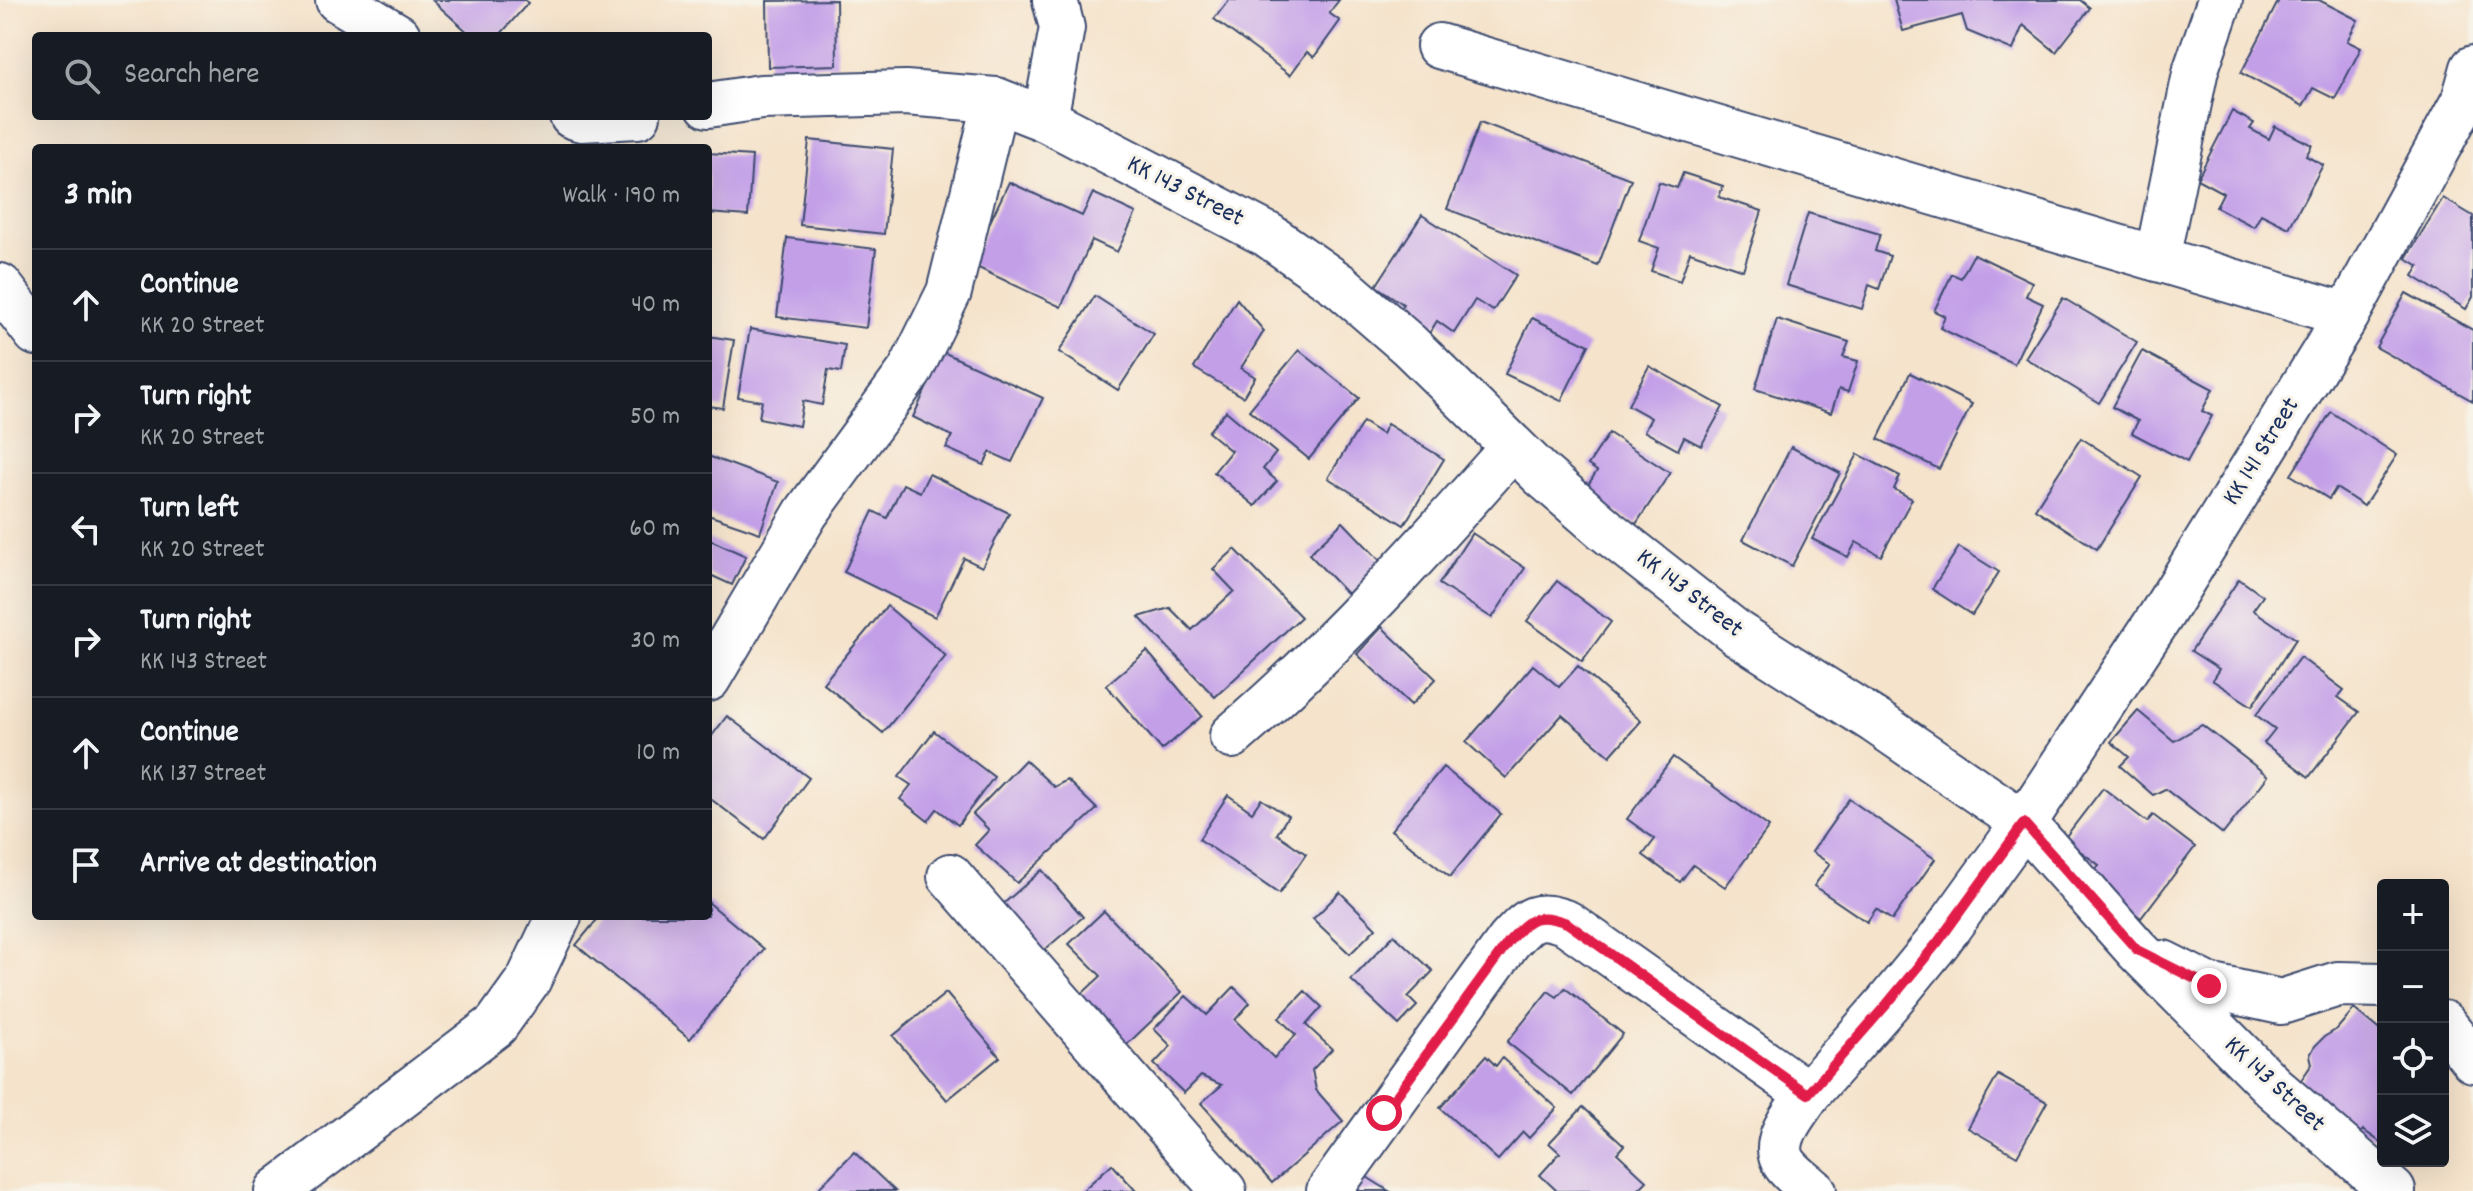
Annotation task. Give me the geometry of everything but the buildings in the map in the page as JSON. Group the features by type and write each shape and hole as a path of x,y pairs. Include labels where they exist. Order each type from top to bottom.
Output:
{"street":[{"path":"338,0 391,32"},
{"path":"1045,119 1062,28 1055,0"},
{"path":"2157,259 2196,69 2220,0"},
{"path":"1439,46 2347,315"},
{"name":"KK 141 Street","path":"1814,1191 1785,1165 1780,1153 1780,1139 1808,1094 1938,942 2024,823 2162,614 2347,315 2464,100 2473,68"},
{"name":"KK 143 Street","path":"712,104 761,97 905,93 996,100 1045,119 1268,235 1342,287 1409,345 1542,475 1607,531 1738,634 1875,721 2024,823 2137,950 2273,1087 2393,1191"},
{"path":"712,672 806,513 910,371 949,292 996,100"},
{"path":"0,286 32,328"},
{"path":"1232,736 1335,641 1513,447"},
{"path":"950,876 1224,1191"},
{"path":"1329,1191 1509,941 1527,922 1546,916 1567,923 1808,1094"},
{"path":"277,1191 496,1025 529,979 551,920"},
{"path":"2137,950 2209,986 2281,1002 2338,984 2377,985"},
{"path":"2449,1030 2473,1060"}],"route":[{"path":"1384,1113 1509,941 1527,922 1546,916 1567,923 1808,1094 1938,942 2024,823 2137,950 2209,986"}]}
